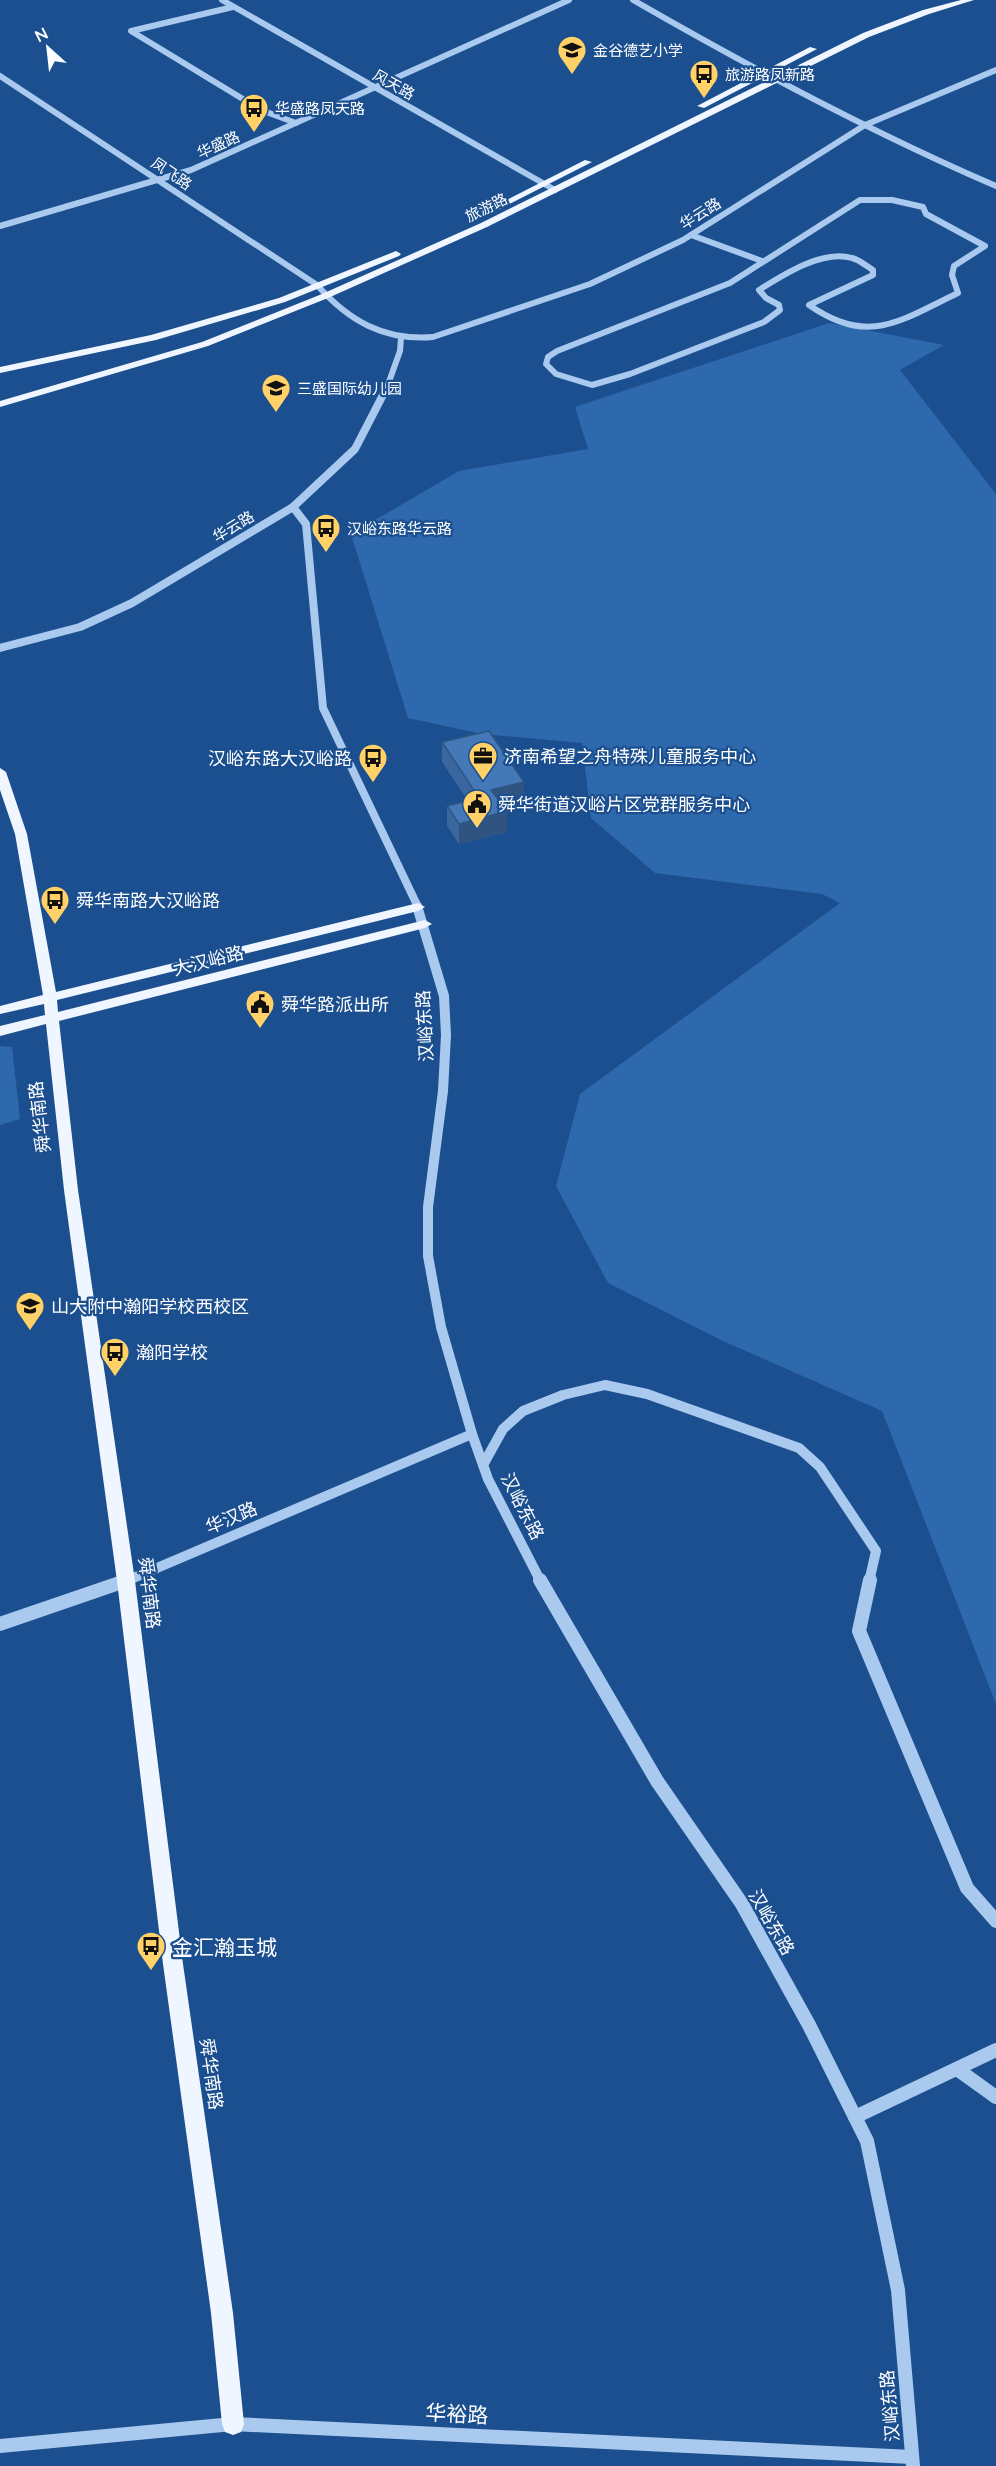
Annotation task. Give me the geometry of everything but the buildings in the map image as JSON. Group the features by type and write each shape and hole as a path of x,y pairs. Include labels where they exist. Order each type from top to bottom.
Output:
{"main road":[{"path":"829,42 919,7 944,0"},
{"name":"旅游路","path":"0,404 205,344 325,296 484,225 866,35 926,12 970,0"},
{"name":"旅游路","path":"0,370 153,338 282,300 424,243 819,46"},
{"name":"舜华南路","path":"0,772 21,834 50,997 50,1018 71,1190 126,1581 173,1964 222,2313 233,2424"},
{"name":"大汉峪路","path":"0,1010 418,907"},
{"name":"大汉峪路","path":"0,1031 424,924"}],"street":[{"name":"风天路","path":"222,0 555,190"},
{"name":"华盛路","path":"0,226 191,171 569,0"},
{"path":"633,0 763,73 935,160 996,186"},
{"path":"233,7 131,31 261,110 296,123"},
{"name":"华云路","path":"325,296 383,333 401,338 433,337 590,284 691,235 865,125 996,70"},
{"name":"凤飞路","path":"0,76 317,285 325,296"},
{"path":"860,200 905,200 923,207 926,214 985,246 954,266 952,275 958,293 890,326 878,329 830,319 809,305 819,298 873,275 873,270 852,258 839,256 779,278 759,290 766,298 779,305 780,310 764,322 630,374 592,385 556,374 546,364 548,357 557,351 730,283 762,261 860,200"},
{"path":"691,235 762,261"},
{"name":"华云路","path":"0,648 80,627 132,603 293,507 355,449 380,405 400,351 401,338"},
{"name":"汉峪东路","path":"293,507 306,524 323,708 418,907 444,996 446,1035 443,1091 428,1207 428,1256 441,1327 472,1434 483,1465 554,1608 657,1781 742,1904 809,2025 867,2141 898,2290 912,2462"},
{"path":"483,1465 503,1429 523,1411 563,1395 605,1385 647,1394 799,1448 820,1467 876,1551 859,1631 967,1888 996,1921"},
{"name":"华汉路","path":"0,1623 126,1581 472,1434"},
{"path":"855,2117 996,2050"},
{"path":"957,2069 996,2097"},
{"name":"华裕路","path":"0,2446 233,2424 912,2462"}],"shaded area":[{"path":"829,323 944,345 900,370 996,494 996,1704 882,1411 723,1341 608,1283 556,1186 580,1094 840,903 822,894 655,873 591,818 582,743 482,734 408,718 351,534 459,471 588,449 575,407"},
{"path":"0,1046 12,1047 20,1119 0,1125"}],"place":[{"name":"金谷德艺小学","path":"572,76"},
{"name":"旅游路凤新路","path":"704,100"},
{"name":"华盛路凤天路","path":"254,134"},
{"name":"三盛国际幼儿园","path":"276,414"},
{"name":"汉峪东路华云路","path":"326,554"},
{"name":"济南希望之舟特殊儿童服务中心","path":"483,782"},
{"name":"汉峪东路大汉峪路","path":"373,784"},
{"name":"舜华街道汉峪片区党群服务中心","path":"477,830"},
{"name":"舜华南路大汉峪路","path":"55,926"},
{"name":"舜华路派出所","path":"260,1030"},
{"name":"山大附中瀚阳学校西校区","path":"30,1332"},
{"name":"瀚阳学校","path":"115,1378"},
{"name":"金汇瀚玉城","path":"151,1972"}]}
